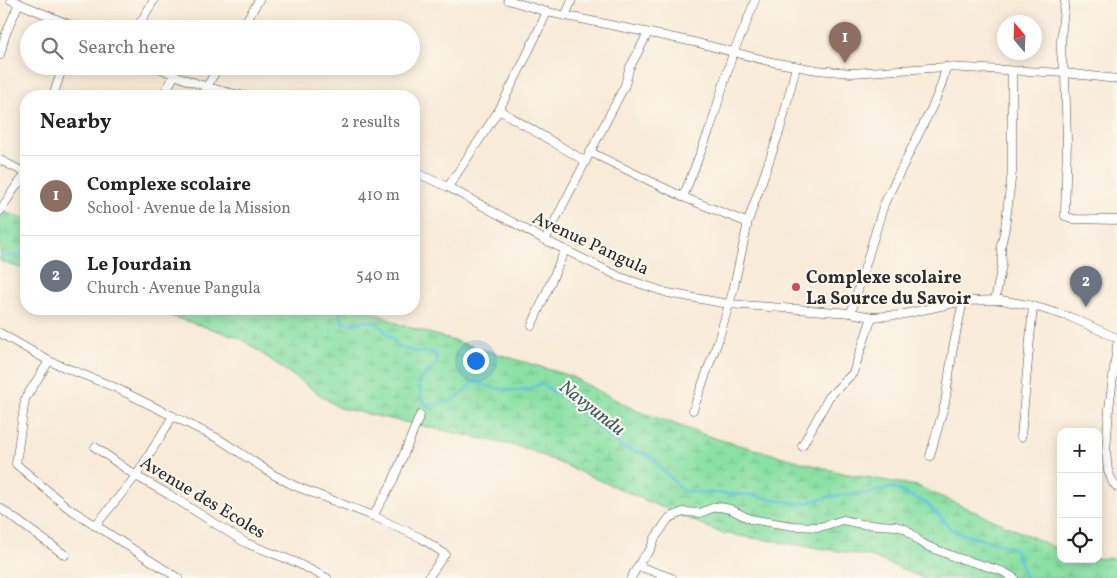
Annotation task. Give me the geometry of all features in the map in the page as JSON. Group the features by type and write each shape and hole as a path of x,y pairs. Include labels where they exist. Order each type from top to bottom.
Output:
{"street":[{"path":"142,20 154,0"},
{"path":"247,20 260,0"},
{"path":"508,0 547,12 694,42 796,67 852,73 946,67 1065,73 1117,78"},
{"path":"565,16 572,0"},
{"path":"683,197 711,126 733,53 755,0"},
{"path":"1065,0 1061,53 1065,73 1067,140 1065,216 1074,219 1117,220"},
{"path":"0,55 15,1 28,3 61,20"},
{"path":"448,187 499,110 547,12"},
{"path":"545,240 625,85 629,68 648,33"},
{"path":"692,410 718,341 733,291 747,224 780,130 796,67"},
{"path":"850,313 884,204 930,111 941,86 946,67"},
{"path":"995,300 1002,265 1001,246 1012,172 1012,71"},
{"path":"55,90 60,75"},
{"path":"206,88 214,75"},
{"path":"166,90 174,76 216,90"},
{"path":"499,110 585,161"},
{"path":"590,152 683,197 744,220 747,224"},
{"path":"0,160 20,170"},
{"name":"Avenue Pangula","path":"420,175 448,187 545,240 620,277 652,288 728,304 850,313 872,317 912,313 963,301 995,300 1033,306 1070,317 1117,338"},
{"path":"0,210 20,181"},
{"path":"532,325 565,250"},
{"path":"930,456 946,402 953,348 963,301"},
{"path":"1021,437 1033,306"},
{"path":"802,446 828,397 853,373 872,317"},
{"path":"0,333 49,361 114,387 219,439 274,475 295,486 373,516 421,538 444,552 444,557 428,578"},
{"path":"1117,345 1106,452 1108,470 1113,483 1117,487"},
{"path":"49,361 25,399 16,464 67,507 178,578"},
{"path":"95,526 136,476 173,416"},
{"path":"373,516 392,483 420,416"},
{"name":"Avenue des Ecoles","path":"94,447 136,476 246,543 309,568 327,578"},
{"path":"631,578 669,518 683,512 700,513 715,507 730,509 750,519 793,526 820,527 843,520 906,529 927,546 955,557 1002,570 1014,578"},
{"path":"0,508 66,555"},
{"path":"638,566 672,578"}],"green space":[{"path":"0,211 20,217 20,268 0,261"},
{"path":"168,315 379,315 399,324 570,376 635,410 717,439 842,473 917,486 1057,548 1057,563 1102,563 1102,558 1117,558 1117,578 923,578 871,556 721,533 525,448 339,408 240,338"}],"waterway":[{"name":"Navyundu","path":"0,256 20,256"},
{"name":"Navyundu","path":"340,315 342,322 352,324 367,321 374,322 400,347 415,352 434,352 437,358 435,366 424,375 420,382 425,405 442,404 453,400 473,382 507,390 523,390 541,384 565,398 621,447 650,456 683,491 750,495 800,504 839,495 867,493 893,488 926,503 955,532 1014,548 1026,578"}],"place":[{"name":"Complexe scolaire","path":"845,63"},
{"name":"Complexe scolaire La Source du Savoir","path":"796,287"},
{"name":"Le Jourdain","path":"1086,307"}]}
